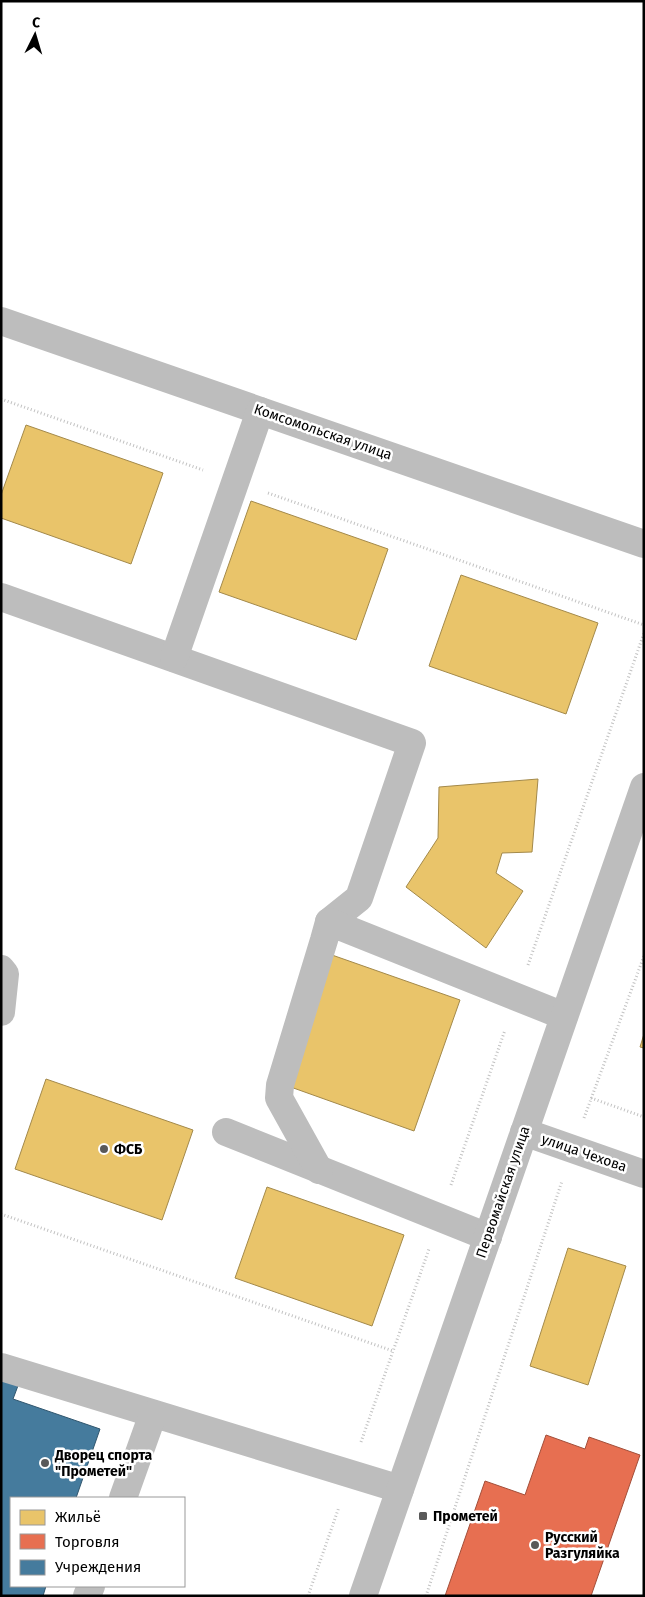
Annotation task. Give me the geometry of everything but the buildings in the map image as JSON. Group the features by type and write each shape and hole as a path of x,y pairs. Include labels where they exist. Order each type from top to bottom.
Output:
{"street":[{"name":"Комсомольская улица","path":"1,322 644,544"},
{"path":"174,658 260,411"},
{"path":"1,597 412,743 358,898 329,922 280,1086 279,1098 319,1170"},
{"name":"Первомайская улица","path":"363,1596 644,788"},
{"path":"329,922 564,1016"},
{"path":"1,969 6,974 1,1012"},
{"path":"226,1132 488,1237"},
{"name":"улица Чехова","path":"524,1132 644,1174"},
{"path":"1,1367 400,1490"},
{"path":"123,1497 154,1414"}],"path":[{"path":"1,399 644,625"},
{"path":"308,1596 644,633"},
{"path":"426,1596 572,1150 644,956"},
{"path":"591,1098 644,1117"},
{"path":"1,1214 393,1351"}],"place":[{"name":"ФСБ","path":"104,1149"},
{"name":"Дворец спорта \"Прометей\"","path":"45,1463"},
{"name":"Прометей","path":"423,1516"},
{"name":"Русский Разгуляйка","path":"535,1545"}]}
